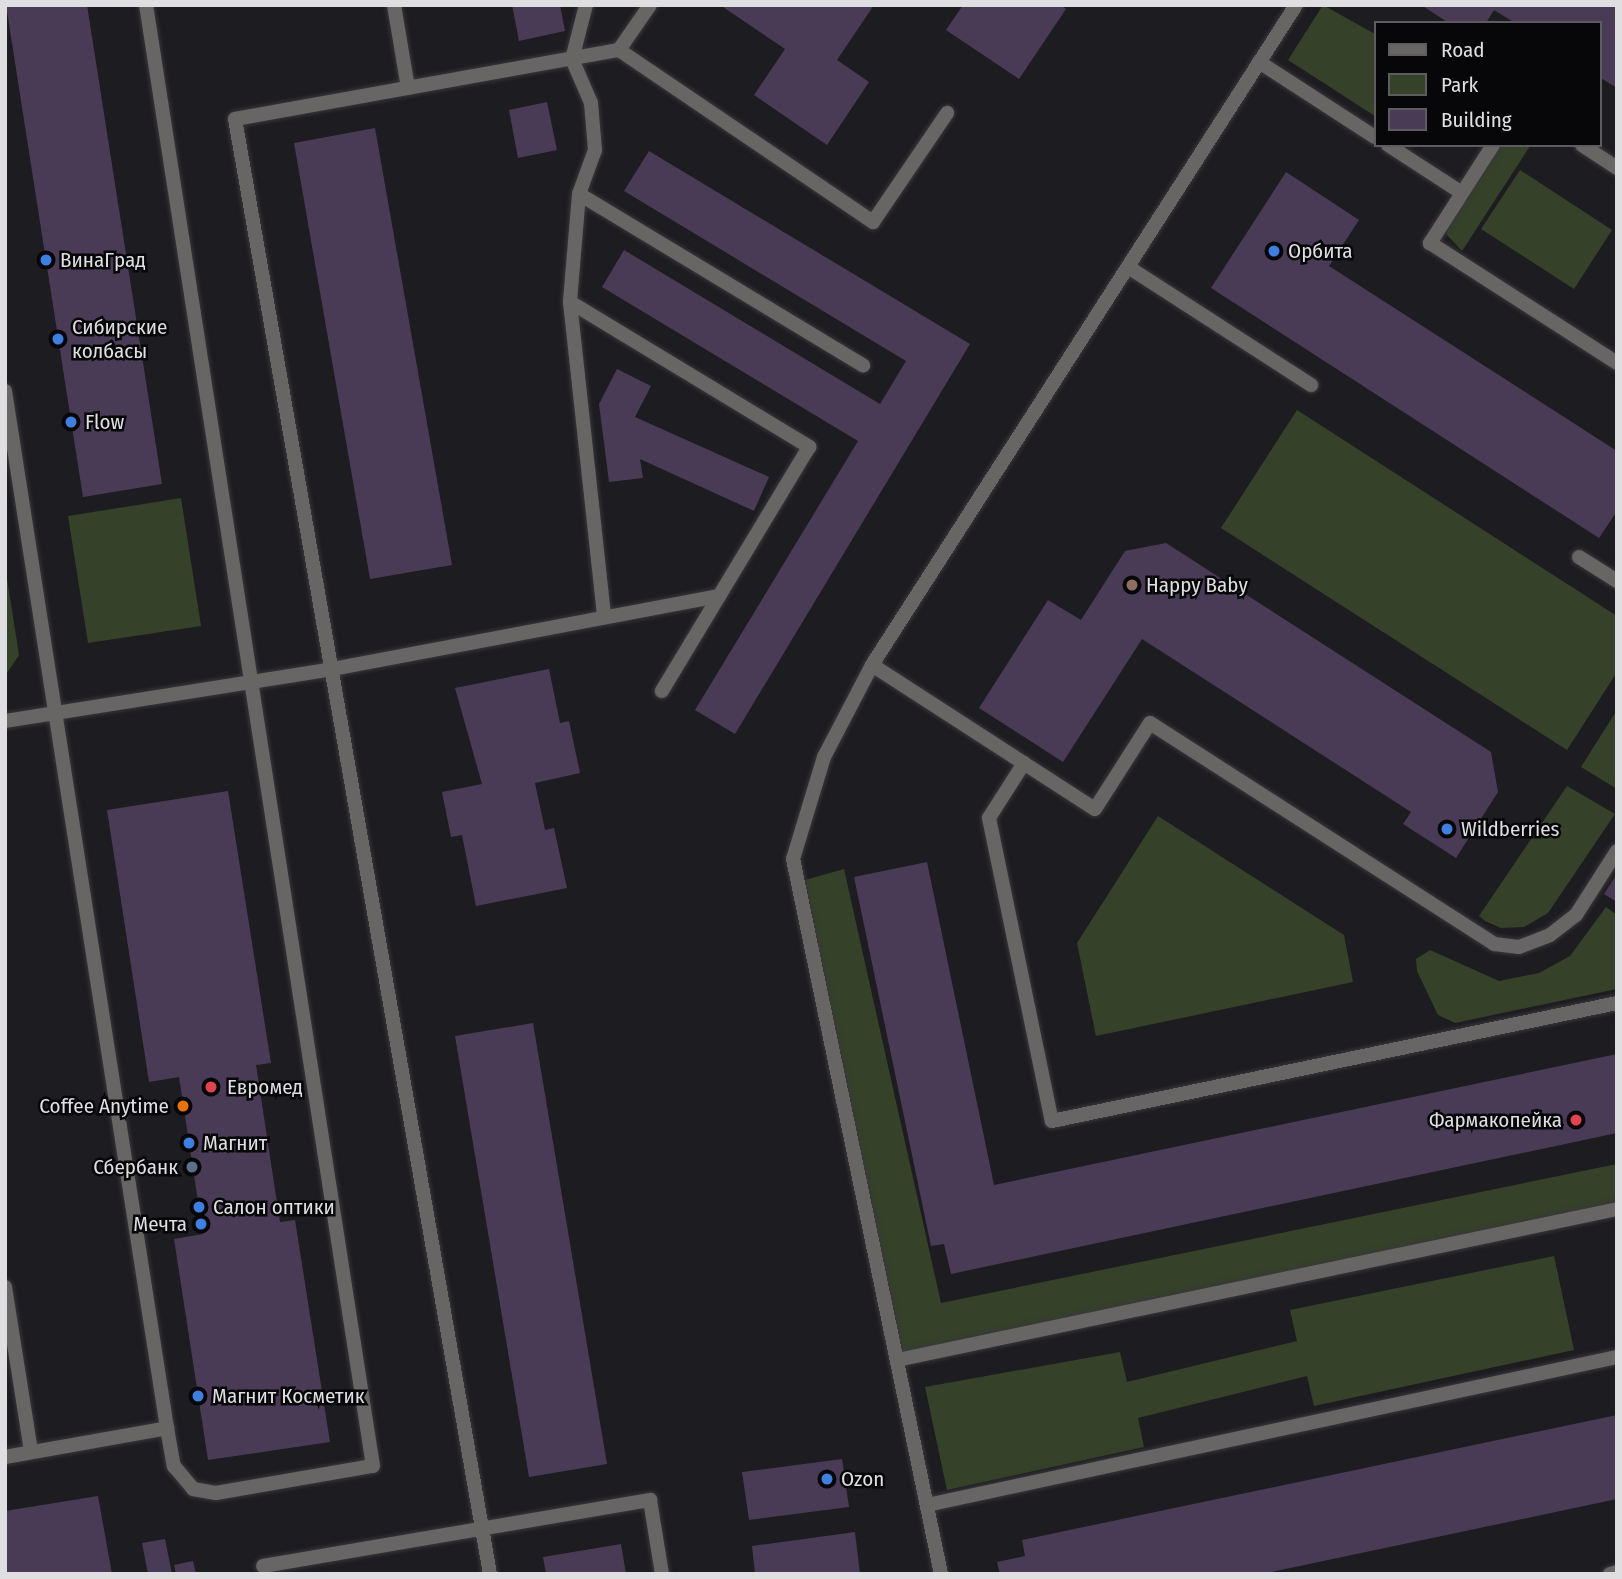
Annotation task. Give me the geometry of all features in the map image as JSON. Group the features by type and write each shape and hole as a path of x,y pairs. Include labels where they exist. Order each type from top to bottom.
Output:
{"street":[{"path":"5,391 174,1466 193,1489 216,1493 373,1466 146,5"},
{"path":"394,5 408,88"},
{"path":"586,5 572,59 591,103 595,150 579,194 570,302 604,616"},
{"path":"490,1574 235,119 619,50 650,5"},
{"path":"941,1574 793,859 824,757 872,666 1296,5"},
{"path":"619,50 873,222 947,113"},
{"path":"1259,62 1374,136"},
{"path":"1391,147 1462,193"},
{"path":"1492,147 1430,243 1617,363"},
{"path":"1585,147 1617,167"},
{"path":"579,194 863,365"},
{"path":"1128,267 1311,385"},
{"path":"570,302 809,447 662,691"},
{"path":"1579,557 1617,581"},
{"path":"5,720 332,670 719,596"},
{"path":"872,666 1095,809 1150,723 1494,944 1519,947 1550,935 1576,915 1617,851"},
{"path":"1024,763 989,818 1052,1121 1617,1003"},
{"path":"897,1360 1617,1209"},
{"path":"5,1287 31,1452"},
{"path":"927,1505 1617,1357"},
{"path":"5,1457 167,1428"},
{"path":"263,1566 650,1500 662,1574"},
{"path":"1610,1574 1617,1572"}],"green space":[{"path":"1323,5 1374,33 1374,115 1288,60"},
{"path":"1495,147 1529,147 1462,251 1447,235 1446,225"},
{"path":"1520,170 1612,230 1574,289 1481,229"},
{"path":"1297,410 1617,616 1617,672 1567,750 1221,528"},
{"path":"181,498 201,626 88,643 68,516"},
{"path":"5,566 19,655 5,676"},
{"path":"1617,710 1617,789 1581,767"},
{"path":"1567,786 1615,814 1548,913 1524,927 1501,928 1485,921 1479,916"},
{"path":"1158,816 1344,935 1353,982 1096,1036 1077,943"},
{"path":"844,869 941,1303 1617,1164 1617,1202 901,1355 805,880"},
{"path":"1606,907 1617,915 1617,989 1455,1023 1438,1015 1417,971 1416,959 1430,950 1499,981 1539,973 1570,956"},
{"path":"1554,1256 1574,1350 1314,1406 1307,1376 1138,1418 1144,1447 947,1490 925,1387 1120,1352 1127,1382 1297,1341 1290,1310"}],"building":[{"path":"6,5 87,5 162,484 83,497"},
{"path":"512,5 560,5 565,31 519,41"},
{"path":"720,5 874,5 837,60 869,82 827,145 754,95 785,49"},
{"path":"963,5 1061,5 1066,9 1019,79 946,30"},
{"path":"1421,5 1617,5 1617,88 1601,78 1601,21 1512,21 1494,10 1487,21 1446,21"},
{"path":"547,102 557,150 518,158 509,110"},
{"path":"375,128 452,565 370,579 294,143"},
{"path":"649,151 970,344 735,734 695,710 858,441 602,287 624,250 880,404 906,361 624,191"},
{"path":"1286,172 1359,220 1329,266 1617,451 1617,511 1599,538 1211,288"},
{"path":"617,369 651,386 635,417 769,477 754,511 640,459 643,478 609,482 599,404"},
{"path":"1166,543 1491,752 1498,792 1456,858 1403,824 1411,812 1142,639 1063,762 979,708 1048,600 1081,620 1125,551"},
{"path":"549,669 560,723 569,721 580,773 535,783 545,830 554,828 567,888 476,906 462,835 451,837 442,792 482,784 455,688"},
{"path":"228,791 271,1063 256,1065 280,1222 295,1220 330,1442 208,1460 174,1239 203,1234 179,1077 149,1082 107,810"},
{"path":"927,862 994,1185 1617,1054 1617,1133 951,1274 944,1244 931,1246 854,877"},
{"path":"1617,874 1617,902 1604,894"},
{"path":"533,1023 607,1464 529,1477 455,1036"},
{"path":"1617,1415 1617,1499 1262,1574 1000,1574 997,1562 1025,1556 1022,1540"},
{"path":"842,1459 849,1507 749,1520 742,1472"},
{"path":"98,1496 112,1574 5,1574 5,1511"},
{"path":"855,1532 860,1574 755,1574 752,1546"},
{"path":"165,1539 172,1574 148,1574 142,1543"},
{"path":"621,1544 626,1574 546,1574 543,1557"},
{"path":"193,1561 196,1574 176,1574 174,1565"}],"place":[{"name":"Орбита","path":"1274,251"},
{"name":"ВинаГрад","path":"46,260"},
{"name":"Сибирские колбасы","path":"58,339"},
{"name":"Flow","path":"71,422"},
{"name":"Happy Baby","path":"1132,585"},
{"name":"Wildberries","path":"1447,829"},
{"name":"Евромед","path":"211,1087"},
{"name":"Coffee Anytime","path":"183,1106"},
{"name":"Фармакопейка","path":"1576,1120"},
{"name":"Магнит","path":"189,1143"},
{"name":"Сбербанк","path":"192,1167"},
{"name":"Салон оптики","path":"199,1207"},
{"name":"Мечта","path":"201,1224"},
{"name":"Магнит Косметик","path":"198,1396"},
{"name":"Ozon","path":"827,1479"}]}
